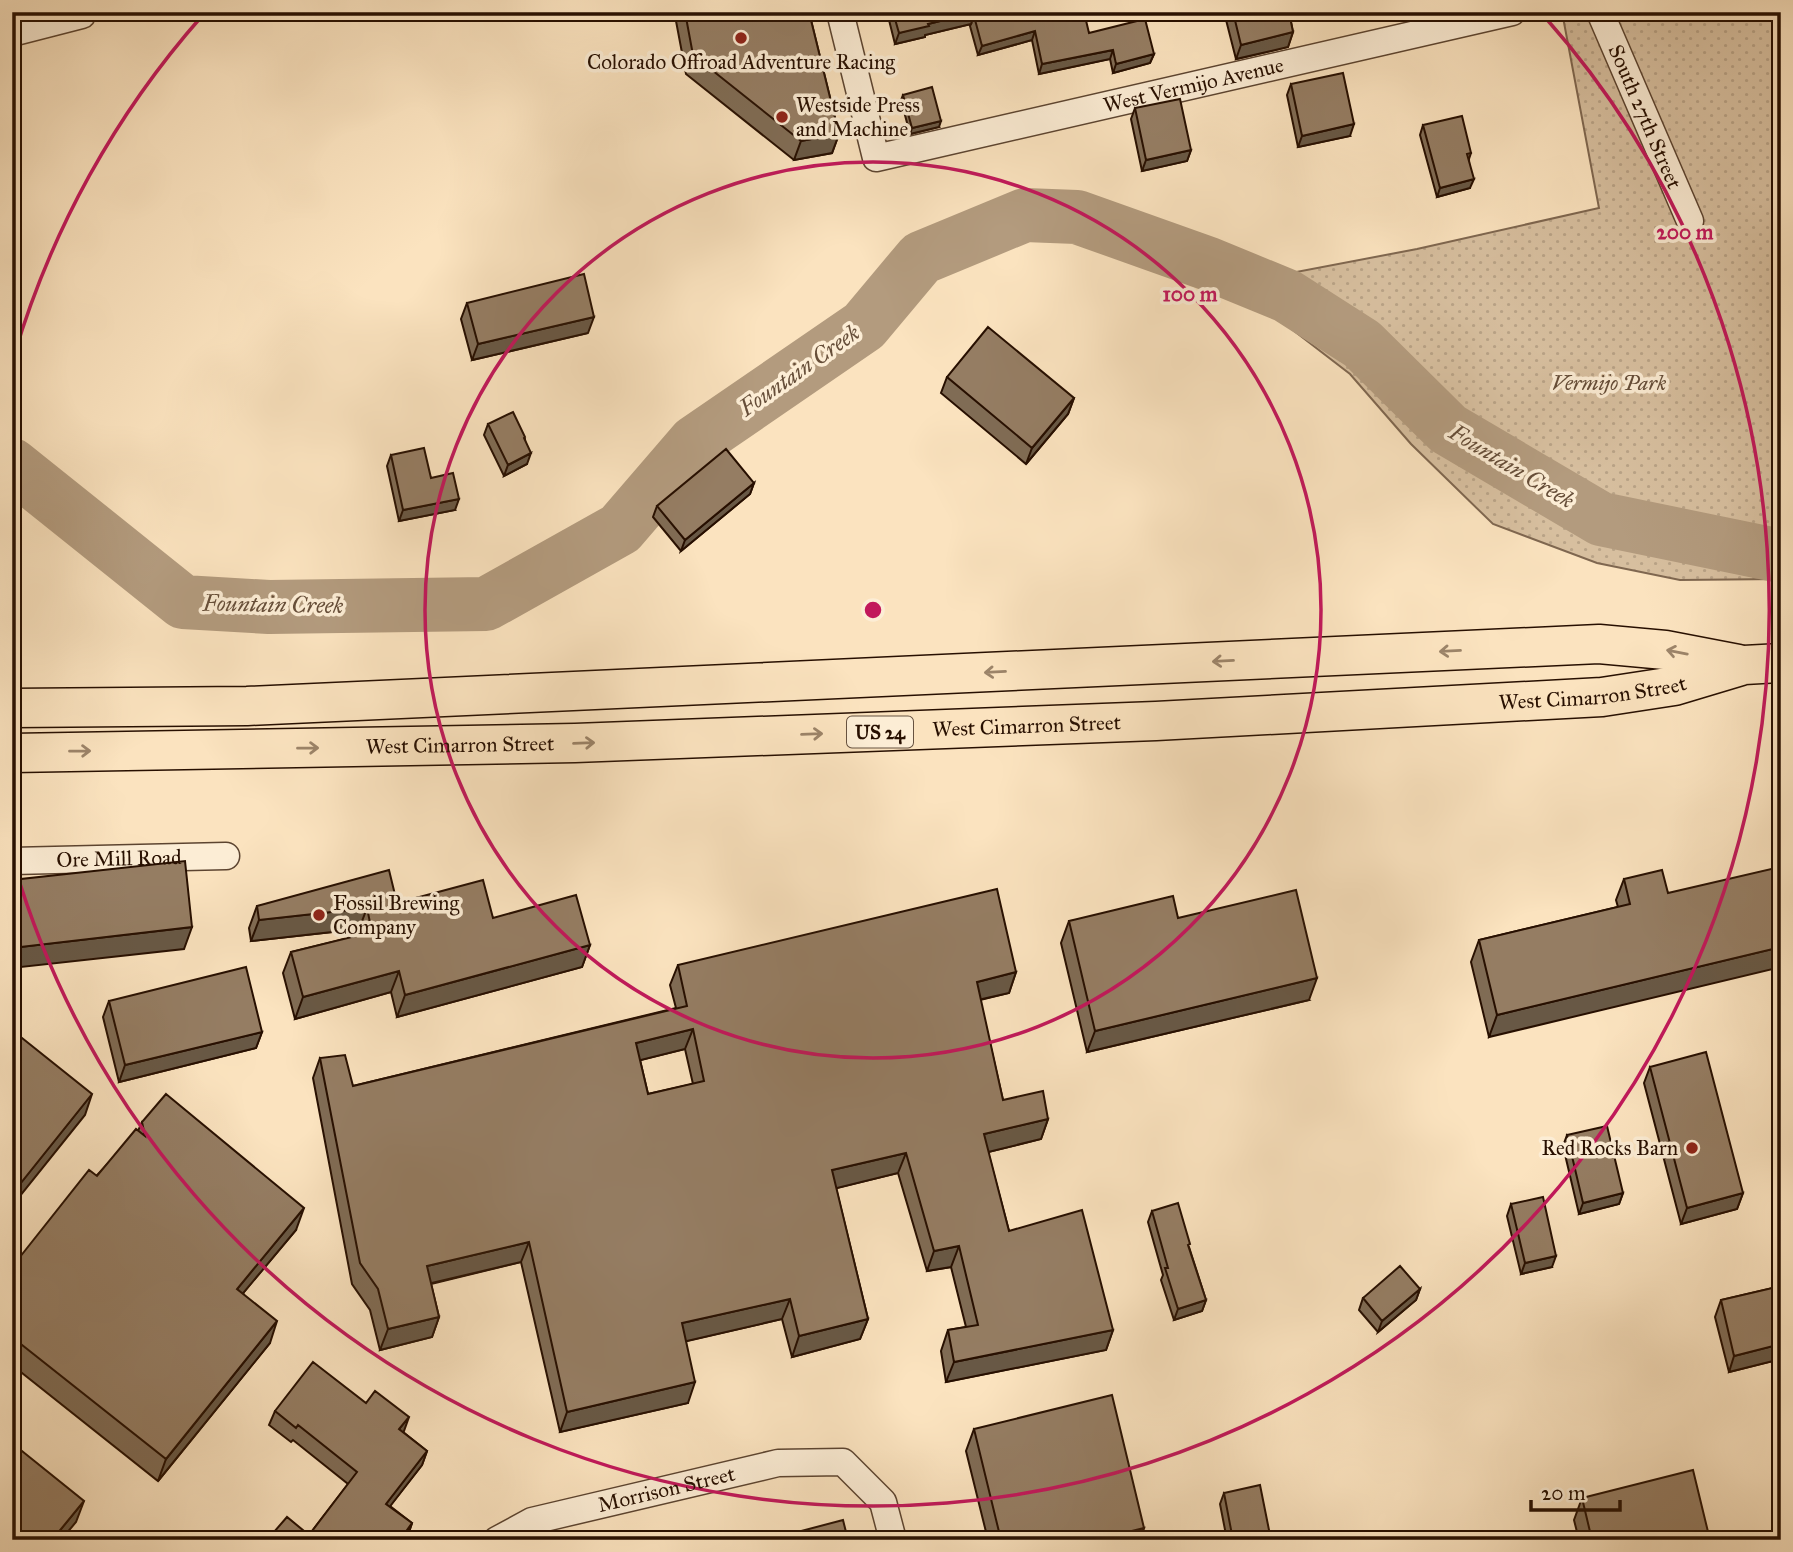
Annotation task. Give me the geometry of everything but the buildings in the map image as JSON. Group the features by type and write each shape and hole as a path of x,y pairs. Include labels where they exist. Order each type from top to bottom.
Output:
{"highway":[{"name":"West Cimarron Street","path":"12,708 247,706 1599,644 1762,664"},
{"name":"West Cimarron Street","path":"12,753 575,743 1170,720 1602,697 1674,686 1762,664"}],"street":[{"name":"West Vermijo Avenue","path":"840,12 876,158 1512,12"},
{"name":"South 27th Street","path":"1600,12 1690,221"},
{"path":"12,33 82,14"},
{"name":"Ore Mill Road","path":"12,861 226,856"},
{"name":"Morrison Street","path":"496,1540 532,1521 778,1463 843,1462 883,1502 892,1540"}],"green space":[{"name":"Vermijo Park","path":"1562,12 1781,12 1781,579 1680,580 1597,563 1493,524 1411,444 1350,374 1272,314 1217,287 1417,249 1599,208"}],"waterway":[{"name":"Fountain Creek","path":"12,465 183,602 269,607 486,604 620,529 695,442 864,326 921,258 1025,215 1077,217 1209,264 1287,296 1362,344 1448,429 1601,519 1781,556"}],"place":[{"name":"Colorado Offroad Adventure Racing","path":"741,38"},
{"name":"Westside Press and Machine","path":"782,117"},
{"name":"Fossil Brewing Company","path":"319,915"},
{"name":"Red Rocks Barn","path":"1692,1148"}]}
